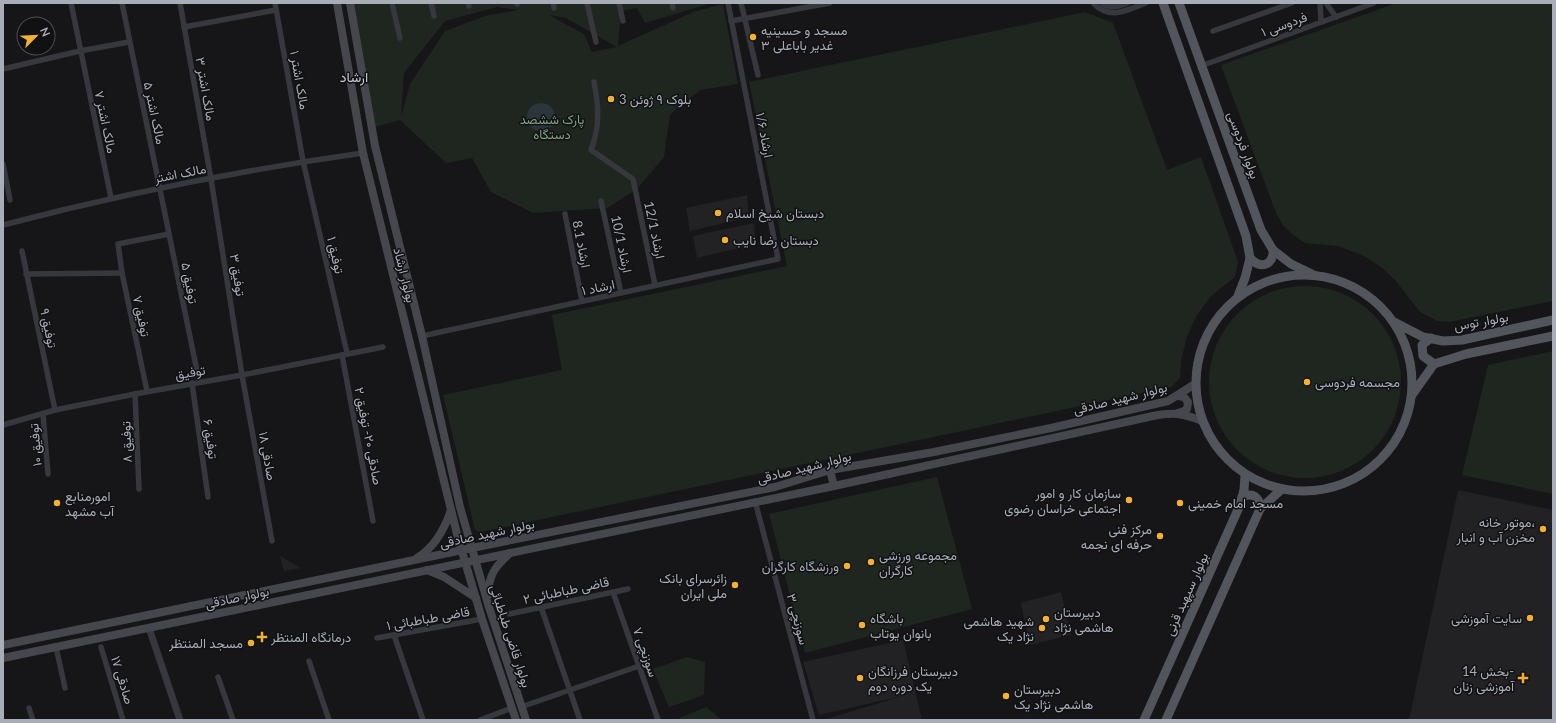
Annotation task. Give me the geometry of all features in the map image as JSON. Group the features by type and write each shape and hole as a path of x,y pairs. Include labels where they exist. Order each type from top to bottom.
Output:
{"main road":[{"name":"بولوار ارشاد","path":"337,3 363,153 461,550"},
{"name":"بولوار ارشاد","path":"350,3 375,146 422,336 460,507 472,548"},
{"path":"1161,3 1246,236 1250,258 1245,278 1238,296"},
{"name":"بولوار فردوسی","path":"1179,3 1261,230 1273,250 1291,264 1313,275"},
{"path":"346,52 359,50"},
{"path":"1250,258 1254,263 1266,265 1273,256 1273,250"},
{"path":"1289,275 1313,275 1339,280 1361,291 1376,302 1394,322 1405,343 1411,368 1412,395 1406,422 1388,452 1370,469 1343,485 1315,491 1282,489 1244,476 1224,456 1202,421 1198,407 1195,384 1198,357 1206,336 1218,317 1238,296 1266,281 1289,275"},
{"name":"بولوار توس","path":"1394,322 1423,337 1443,341 1462,340 1553,320"},
{"path":"1412,395 1434,364 1466,354 1553,336"},
{"path":"1431,338 1422,345 1422,350 1423,356 1434,364"},
{"name":"بولوار شهید صادقی","path":"413,561 775,487 830,470 934,452 1150,406 1168,401 1195,384"},
{"path":"1177,414 1187,409 1188,402 1184,397 1178,396"},
{"name":"بولوار شهید صادقی","path":"475,560 834,486 1153,416 1171,413 1186,415 1202,421"},
{"path":"830,470 834,486"},
{"name":"بولوار سپهبد قرنی","path":"1144,720 1242,497 1244,490 1244,476"},
{"path":"1166,720 1260,509 1282,489"},
{"path":"1242,497 1253,495 1258,498 1260,509"},
{"path":"413,561 431,547 446,524 451,509"},
{"name":"بولوار قاضی طباطبائی","path":"472,548 488,604 526,720"},
{"name":"بولوار قاضی طباطبائی","path":"461,550 482,619 516,720"},
{"path":"488,604 488,581 500,562 510,552"},
{"name":"بولوار صادقی","path":"3,658 475,560"},
{"name":"بولوار صادقی","path":"3,645 413,561"},
{"path":"426,570 444,577 476,598"}],"street":[{"name":"مالک اشتر ۷","path":"71,3 112,198"},
{"name":"مالک اشتر ۵","path":"122,3 160,188"},
{"name":"مالک اشتر ۳","path":"180,3 211,179"},
{"name":"مالک اشتر ۱","path":"275,3 303,161"},
{"path":"392,3 400,38"},
{"path":"431,3 434,16"},
{"path":"588,3 596,42"},
{"path":"619,3 623,21"},
{"name":"ارشاد ۱/۶","path":"728,3 778,259"},
{"path":"741,3 758,75"},
{"path":"731,21 830,3"},
{"path":"1094,3 1101,10 1110,14 1119,13 1146,3"},
{"path":"1102,3 1111,7 1118,7 1128,3"},
{"path":"1213,31 1292,3"},
{"path":"1320,3 1321,22"},
{"path":"1326,3 1336,17"},
{"name":"فردوسی ۱","path":"1201,66 1374,3"},
{"path":"184,27 276,10"},
{"path":"3,69 80,51 129,42"},
{"name":"ارشاد 12/1","path":"594,82 598,100 598,121 591,150 633,179 656,285"},
{"name":"مالک اشتر","path":"3,225 112,198 160,188 303,161 363,153"},
{"name":"توفیق ۱","path":"303,161 345,354"},
{"path":"3,164 10,200"},
{"name":"توفیق ۳","path":"211,179 242,375"},
{"name":"توفیق ۵","path":"160,188 199,381"},
{"name":"ارشاد 10/1","path":"601,201 621,293"},
{"name":"ارشاد 8.1","path":"565,214 582,301"},
{"name":"توفیق ۷","path":"147,391 122,273 118,244 169,234"},
{"name":"توفیق ۹","path":"22,251 56,410"},
{"name":"ارشاد ۱","path":"422,336 778,259"},
{"path":"26,274 122,273"},
{"name":"توفیق","path":"3,425 56,410 147,391 199,381 242,375 383,347"},
{"name":"صادقی ۲۰- توفیق ۲","path":"345,354 373,522"},
{"name":"صادقی ۱۸","path":"242,375 272,542"},
{"name":"توفیق ۶","path":"192,383 208,497"},
{"name":"توفیق ۸","path":"135,394 139,489"},
{"name":"توفیق ۱۰","path":"43,414 48,474"},
{"name":"سوزنچی ۳","path":"755,502 813,720"},
{"name":"قاضی طباطبائی ۲","path":"509,614 541,606 628,589"},
{"name":"سوزنچی ۷","path":"613,592 658,720"},
{"path":"541,606 580,720"},
{"name":"قاضی طباطبائی ۱","path":"377,638 482,619"},
{"path":"149,628 180,720"},
{"path":"394,635 423,720"},
{"path":"56,647 65,688"},
{"name":"صادقی ۱۷","path":"102,647 123,720"},
{"path":"309,661 329,720"},
{"path":"521,707 639,666"},
{"path":"218,677 233,720"},
{"path":"29,708 33,720"},
{"path":"480,720 512,708"}],"shaded area":[{"path":"541,103 551,107 555,117 551,127 541,131 531,127 527,117 531,107"},
{"name":"دبستان شیخ اسلام","path":"747,195 749,217 690,231 686,208"},
{"name":"دبستان رضا نایب","path":"754,223 756,244 697,258 693,236"},
{"path":"1458,490 1553,510 1553,720 1409,720"},
{"path":"280,556 301,568 284,571"},
{"name":"دبیرستان هاشمی نژاد","path":"1061,592 1071,635 1030,645 1021,603"},
{"name":"دبیرستان فرزانگان یک دوره دوم","path":"903,640 922,720 823,720 906,695 819,715 803,662"}],"green space":[{"name":"پارک‌ ششصد دستگاه","path":"350,3 712,3 645,23 637,8 621,11 618,46 693,12 723,4 738,84 700,90 670,115 664,157 637,189 607,208 533,213 491,192 472,158 446,163 400,120 371,128","holes":["497,7 518,10 485,16 445,31 410,84 401,117 404,73 445,21","549,15 566,18 617,47 592,52 584,34"]},
{"path":"1397,3 1553,3 1553,301 1449,322 1437,321 1420,312 1396,281 1380,266 1362,255 1338,246 1305,243 1292,234 1283,225 1276,213 1221,65"},
{"path":"1085,12 1113,23 1167,170 1201,157 1238,262 1235,277 1211,296 1197,315 1187,336 1181,361 1180,378 1171,387 481,532 475,530 443,395 562,370 552,315 787,266 749,82"},
{"path":"1296,286 1314,286 1342,293 1358,302 1373,314 1385,329 1394,345 1401,373 1401,391 1394,419 1385,435 1373,450 1358,462 1342,471 1314,478 1296,478 1277,474 1260,467 1244,456 1231,443 1220,427 1213,410 1209,391 1209,373 1213,354 1220,337 1231,321 1244,308 1260,297 1277,290"},
{"path":"1553,351 1553,494 1462,475 1488,365"},
{"name":"مجموعه ورزشی کارگران","path":"937,477 972,609 805,653 769,514"},
{"path":"687,657 705,662 704,695 669,707 653,669"},
{"path":"706,707 722,720 675,720"}],"place":[{"name":"مسجد و حسینیه غدیر باباعلی ۳","path":"753,37"},
{"name":"بلوک ۹ ژوئن 3","path":"611,99"},
{"name":"دبستان شیخ اسلام","path":"718,213"},
{"name":"دبستان رضا نایب","path":"725,240"},
{"name":"مجسمه فردوسی","path":"1307,382"},
{"name":"سازمان کار و امور اجتماعی خراسان رضوی","path":"1129,500"},
{"name":"امورمنابع آب مشهد","path":"57,503"},
{"name":"مسجد امام خمینی","path":"1180,503"},
{"name":"موتور خانه، مخزن آب و انبار","path":"1543,529"},
{"name":"مرکز فنی حرفه ای نجمه","path":"1160,536"},
{"name":"مجموعه ورزشی کارگران","path":"871,562"},
{"name":"ورزشگاه کارگران","path":"847,566"},
{"name":"زائرسرای بانک ملی ایران","path":"735,585"},
{"name":"سایت آموزشی","path":"1530,618"},
{"name":"دبیرستان هاشمی نژاد","path":"1046,619"},
{"name":"باشگاه بانوان یوتاب","path":"862,625"},
{"name":"شهید هاشمی نژاد یک","path":"1042,628"},
{"name":"درمانگاه المنتظر","path":"262,637"},
{"name":"مسجد المنتظر","path":"251,643"},
{"name":"دبیرستان فرزانگان یک دوره دوم","path":"860,678"},
{"name":"بخش 14- آموزشی زنان","path":"1523,678"},
{"name":"دبیرستان هاشمی نژاد یک","path":"1006,696"}],"district":[{"name":"ارشاد","path":"354,77"}]}
